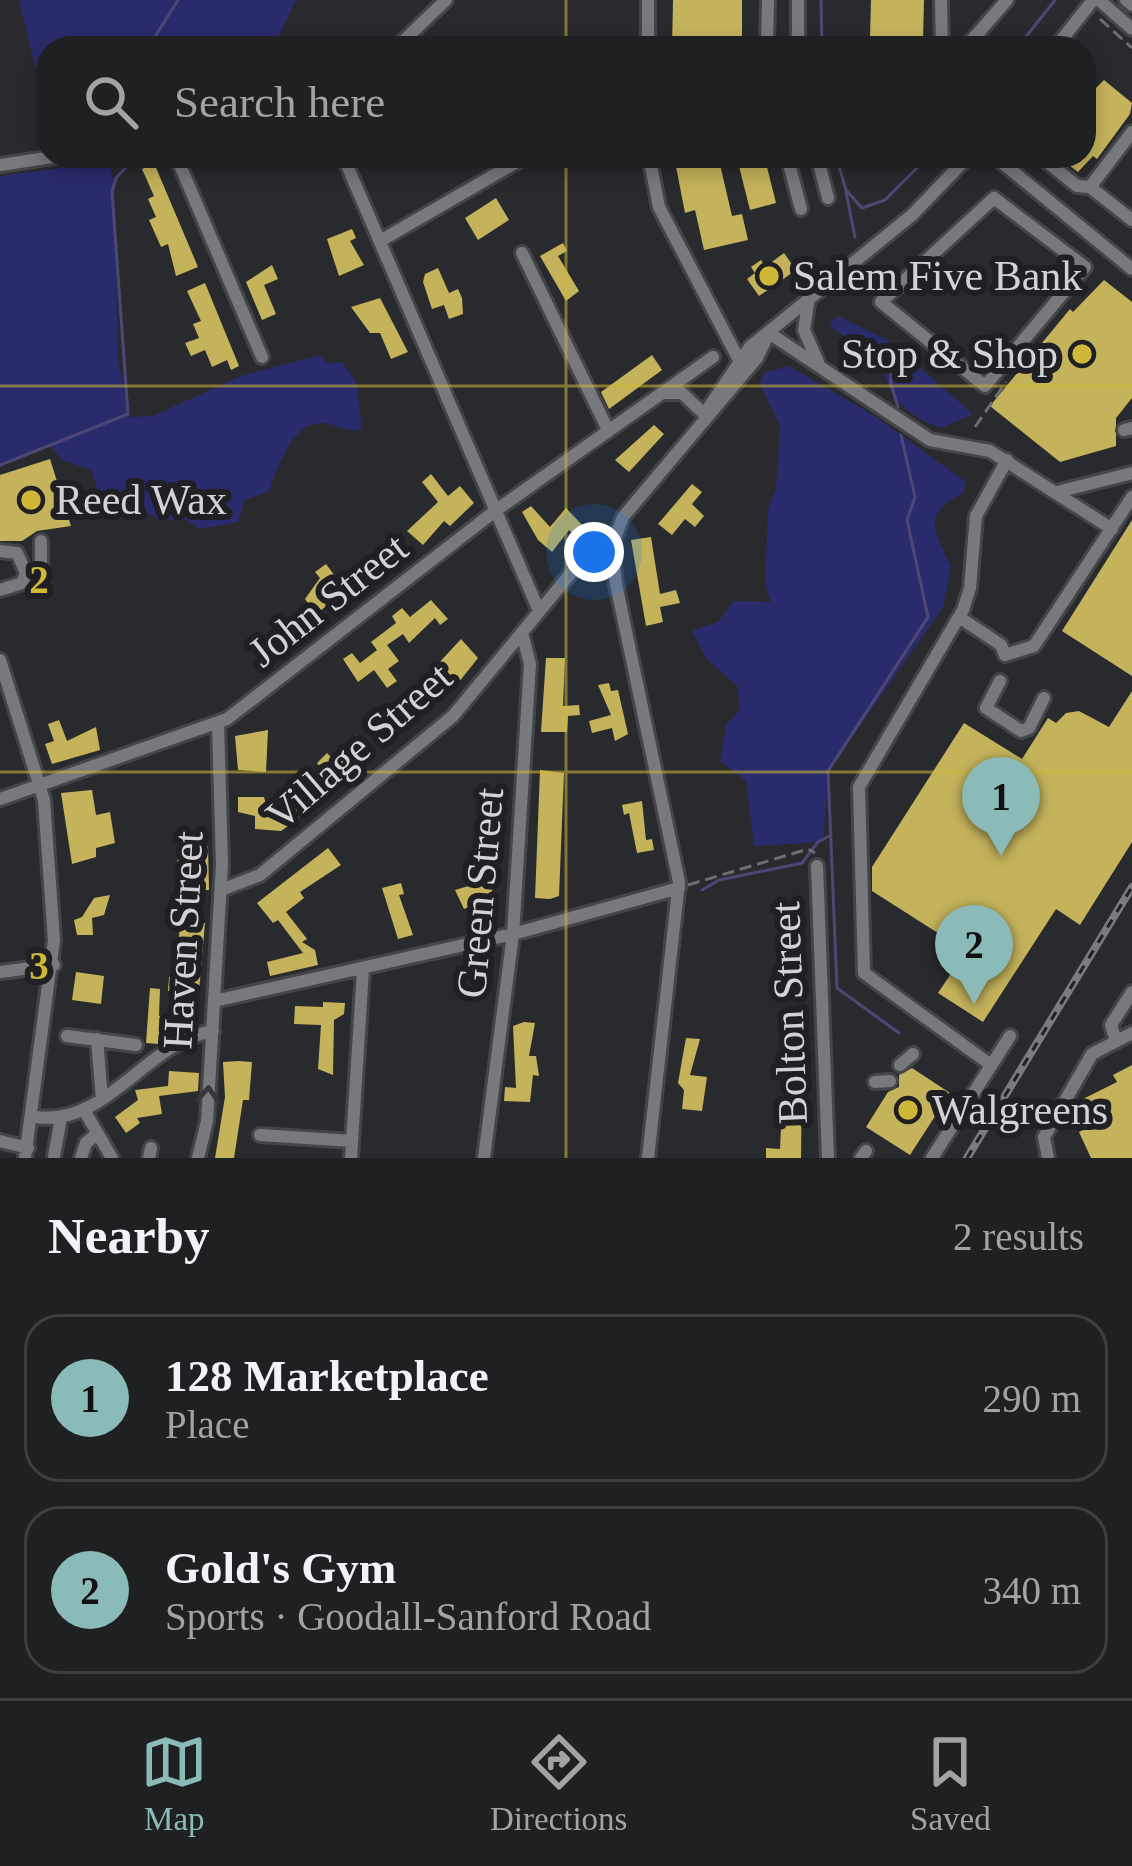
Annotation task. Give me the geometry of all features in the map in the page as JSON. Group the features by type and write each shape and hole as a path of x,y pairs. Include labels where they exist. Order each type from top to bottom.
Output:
{"street":[{"path":"408,36 446,0"},
{"path":"648,0 648,36"},
{"path":"767,36 768,0"},
{"path":"798,0 798,36"},
{"path":"941,0 942,36"},
{"path":"975,36 1006,0"},
{"path":"1065,36 1096,0 1132,29"},
{"path":"1090,187 1132,132"},
{"path":"0,165 36,160"},
{"path":"181,168 262,357"},
{"path":"348,168 539,611"},
{"path":"380,241 506,168"},
{"path":"651,168 659,206 740,360"},
{"path":"790,168 801,209"},
{"path":"820,168 827,198"},
{"path":"957,168 912,215 769,333 944,445 984,448 1112,529"},
{"path":"1009,168 1132,269"},
{"path":"1055,168 1077,186 1090,187 1132,220"},
{"path":"994,198 1085,267 986,386 882,307 881,299 897,281 994,198"},
{"path":"522,254 608,430"},
{"path":"811,295 804,330 823,368"},
{"name":"Village Street","path":"704,414 740,360 769,333"},
{"name":"Village Street","path":"220,890 260,874 444,724 587,556 612,547 628,509 704,414 757,358 769,333"},
{"name":"John Street","path":"0,799 218,724 495,511 713,357"},
{"path":"664,392 682,393 704,414"},
{"path":"991,1064 871,981 862,965 859,787 959,617 970,588 976,516 1007,460"},
{"path":"1057,492 1132,473"},
{"path":"959,617 1001,645 1005,655 1034,646 1132,497"},
{"path":"0,590 20,584 26,573 41,566 41,541"},
{"path":"612,547 671,825 679,888 648,1158"},
{"path":"0,551 19,554 26,573"},
{"name":"Green Street","path":"484,1158 513,934 530,664 522,633"},
{"path":"0,660 40,787 54,965 26,1153 0,1141"},
{"path":"1000,680 986,708 1021,731 1029,728 1044,698"},
{"name":"Haven Street","path":"198,1158 206,1124 220,890 218,724"},
{"name":"Bolton Street","path":"813,855 828,1158"},
{"path":"214,1001 513,934 679,888"},
{"path":"0,972 54,965"},
{"path":"351,1158 363,970"},
{"path":"1116,1041 1111,1026 1127,1007 1132,992"},
{"path":"34,1117 61,1118 84,1110 190,1037 213,1030"},
{"path":"1048,1158 1043,1139 1090,1058 1132,1033"},
{"path":"67,1036 136,1045"},
{"path":"932,1158 1010,1036"},
{"path":"97,1040 102,1099"},
{"path":"889,1051 905,1060"},
{"path":"875,1082 890,1081"},
{"path":"84,1110 112,1158"},
{"path":"54,1156 61,1118"},
{"path":"81,1158 87,1141 98,1134"},
{"path":"260,1135 352,1141"}],"path":[{"path":"1100,20 1132,48"},
{"path":"975,427 1006,382"},
{"path":"679,888 813,855"}],"shaded area":[{"path":"19,0 296,0 279,36 36,36 36,70"},
{"path":"59,168 110,168 118,359 130,417 153,416 241,376 320,355 328,364 342,362 356,382 362,429 323,423 302,430 287,448 269,491 245,500 238,522 199,529 187,520 159,520 139,508 124,510 100,498 91,470 62,460 51,446 0,465 0,176"},
{"path":"838,316 889,341 973,414 941,428 909,412 889,387 882,364 829,325"},
{"path":"789,366 876,417 966,482 963,493 936,517 937,535 951,568 943,607 829,770 823,842 754,846 746,781 720,761 726,725 740,710 737,686 707,659 692,631 718,622 733,601 771,602 765,584 768,509 776,488 780,426 760,384 764,373"}],"building":[{"path":"673,0 742,0 742,36 672,36"},
{"path":"871,0 924,0 923,36 870,36"},
{"path":"1104,80 1132,103 1130,114 1097,159 1096,158 1096,88"},
{"path":"156,168 198,267 176,276 168,244 161,247 149,220 156,217 148,199 154,196 142,169"},
{"path":"676,168 721,168 732,216 742,214 748,240 704,250 695,210 685,213"},
{"path":"740,168 767,168 776,203 750,210"},
{"path":"496,198 509,220 478,240 465,218"},
{"path":"352,229 356,238 350,241 364,265 339,276 327,239"},
{"path":"563,243 567,251 558,256 579,291 566,301 540,256"},
{"name":"Salem Five Bank","path":"784,253 796,270 759,296 747,279 755,273 751,267 761,260 765,267"},
{"path":"272,265 278,279 264,285 276,314 262,320 246,282"},
{"path":"438,268 449,293 458,289 463,314 449,319 444,305 432,309 423,282 425,274"},
{"name":"Stop & Shop","path":"1104,280 1132,302 1132,398 1116,418 1116,446 1060,462 990,406 1070,309 1073,312"},
{"path":"205,283 239,366 231,370 227,360 212,367 205,350 191,356 185,343 199,338 193,324 201,321 187,291"},
{"path":"380,298 408,352 391,359 380,333 370,333 351,307"},
{"path":"652,355 662,370 609,409 601,392"},
{"path":"654,425 664,434 629,472 615,460"},
{"name":"Reed Wax","path":"50,459 71,526 37,531 22,541 0,541 0,475"},
{"path":"431,474 448,496 460,486 474,503 450,526 444,521 423,545 407,531 438,502 422,482"},
{"path":"692,484 702,492 692,504 704,516 695,527 685,519 672,535 658,524"},
{"path":"531,506 550,527 566,508 585,528 577,538 569,530 552,552 538,540 522,512"},
{"path":"1132,520 1132,676 1062,631"},
{"path":"651,537 660,594 676,590 680,603 660,607 663,622 646,626 631,540"},
{"path":"326,564 346,591 316,614 305,599 320,578 315,572"},
{"path":"431,600 448,619 440,625 435,618 409,643 403,634 387,645 399,661 388,669 397,681 387,688 374,670 358,682 343,659 352,653 360,663 377,650 371,642 396,623 392,616 402,608 410,617"},
{"path":"461,639 478,658 455,687 441,678 446,673 437,665"},
{"path":"546,658 565,658 563,706 579,705 580,715 568,716 567,732 541,732"},
{"path":"609,683 611,691 618,690 628,734 615,741 612,728 592,733 589,721 611,715 598,685"},
{"path":"1132,691 1132,842 1080,925 1056,909 983,1022 938,993 966,951 872,891 872,867 964,723 1022,759 1048,718 1056,723 1066,713 1079,711 1109,727"},
{"path":"59,720 67,741 96,727 100,750 52,764 45,744 54,741 48,724"},
{"path":"268,730 266,772 238,770 235,736"},
{"path":"356,735 375,758 337,787 317,763 327,753 336,762"},
{"path":"540,770 564,773 559,896 550,899 535,898"},
{"path":"92,790 96,815 110,812 115,843 96,848 96,857 72,864 61,793"},
{"path":"238,797 264,797 268,812 292,799 304,815 281,831 255,829 255,816 238,812"},
{"path":"642,801 646,840 652,839 654,850 637,853 629,813 624,815 622,805"},
{"path":"179,846 208,846 209,890 175,890"},
{"path":"328,848 341,865 300,892 304,898 286,912 307,939 302,942 315,950 318,965 270,976 267,962 303,953 278,920 273,923 257,903"},
{"path":"473,860 494,861 496,881 489,898 464,909 455,890 472,885"},
{"path":"401,883 404,894 399,895 413,935 398,939 382,888"},
{"path":"110,895 104,915 92,918 93,935 77,935 74,920 82,917 94,898"},
{"path":"181,920 205,923 199,991 168,991 169,977 182,977 183,959 176,959"},
{"path":"76,972 104,976 101,1004 72,1000"},
{"path":"150,988 160,989 159,1016 170,1014 173,1026 160,1028 158,1044 146,1043"},
{"path":"323,1002 345,1003 344,1014 334,1020 333,1075 318,1069 321,1025 294,1024 295,1006 323,1007"},
{"path":"535,1023 529,1056 536,1056 539,1076 533,1075 530,1102 504,1101 505,1087 516,1088 513,1026"},
{"path":"686,1038 700,1039 690,1075 707,1077 702,1111 682,1109 684,1090 678,1083"},
{"path":"784,1060 802,1060 801,1158 766,1158 766,1148 780,1149"},
{"path":"223,1062 252,1062 249,1100 243,1100 234,1158 215,1158 225,1097"},
{"path":"1132,1065 1132,1158 1091,1158 1079,1132 1089,1127 1077,1102 1117,1082 1113,1075"},
{"name":"Walgreens","path":"912,1068 950,1093 910,1155 866,1127 888,1092 899,1087 899,1075"},
{"path":"169,1071 199,1073 198,1091 159,1096 162,1114 137,1118 140,1123 126,1133 115,1117 138,1100 135,1090 168,1086"}],"waterway":[{"path":"156,36 178,0"},
{"path":"821,0 822,36"},
{"path":"1026,36 1055,0"},
{"path":"0,465 128,414 112,192 125,168"},
{"path":"840,168 846,190 862,208 885,200 917,168"},
{"path":"846,192 855,237"},
{"path":"891,348 891,384 898,407"},
{"path":"899,1033 837,988 828,771 928,617 907,520 915,497 901,435"},
{"path":"702,890 719,880 802,863 818,842 831,835"}],"railway":[{"path":"967,1158 1132,887"}],"place":[{"name":"Salem Five Bank","path":"769,276"},
{"name":"Stop & Shop","path":"1082,354"},
{"name":"Reed Wax","path":"31,500"},
{"name":"128 Marketplace","path":"1001,856"},
{"name":"Gold's Gym","path":"974,1004"},
{"name":"Walgreens","path":"908,1110"}]}
